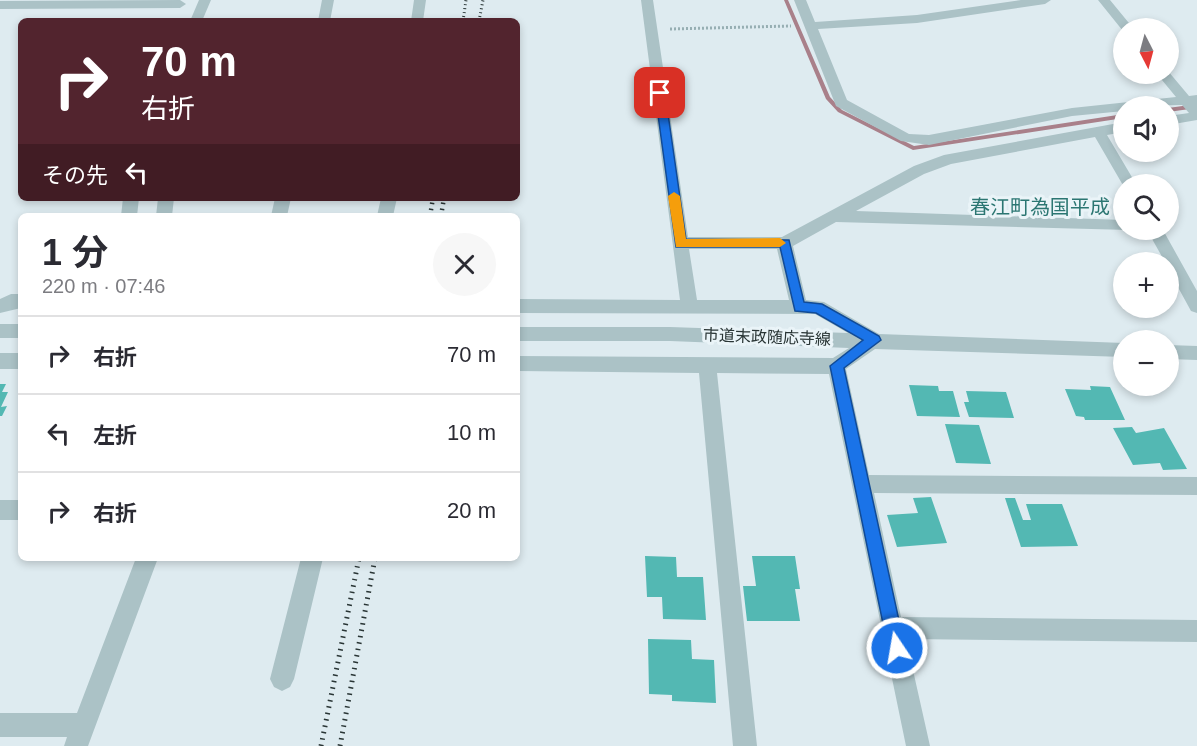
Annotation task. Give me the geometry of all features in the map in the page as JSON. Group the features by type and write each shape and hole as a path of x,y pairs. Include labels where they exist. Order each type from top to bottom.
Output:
{"street":[{"path":"197,18 205,0"},
{"path":"325,18 328,0"},
{"path":"417,18 420,0"},
{"path":"647,0 689,305"},
{"path":"800,0 842,104 906,138 929,140 1072,112 1192,99"},
{"path":"810,26 917,19 1045,0"},
{"path":"1104,0 1119,18"},
{"path":"0,5 181,2 174,18"},
{"path":"1175,84 1192,99 1197,115 1179,118"},
{"path":"681,243 784,243 920,170 949,159 1113,128"},
{"path":"1098,130 1123,174"},
{"path":"834,216 1113,226"},
{"path":"1161,240 1197,306"},
{"path":"784,243 799,307"},
{"path":"0,306 11,301 18,301"},
{"path":"520,306 689,305 818,308 874,340 836,366 520,364"},
{"path":"0,331 18,331"},
{"name":"市道末政随応寺線","path":"520,334 670,334 1113,350"},
{"path":"1179,352 1197,353"},
{"path":"0,361 18,361"},
{"path":"707,365 745,746"},
{"path":"836,366 918,746"},
{"path":"862,483 1197,486"},
{"path":"0,510 18,510"},
{"path":"0,725 80,735 146,561"},
{"path":"282,679 311,561"},
{"path":"893,628 1197,631"}],"path":[{"path":"651,29 810,26"}],"building":[{"path":"0,384 6,384 2,392 8,392 1,407 7,406 2,416 0,416"},
{"path":"909,385 938,386 939,391 953,391 960,417 917,416"},
{"path":"1090,386 1110,387 1125,420 1085,420 1084,417 1076,416 1065,389 1091,390"},
{"path":"966,391 1006,392 1014,418 969,417 964,402 969,402"},
{"path":"945,424 979,425 991,464 956,463"},
{"path":"1132,427 1136,433 1164,428 1187,469 1163,470 1160,463 1133,465 1113,428"},
{"path":"931,497 947,543 897,547 887,515 918,513 913,498"},
{"path":"1005,498 1015,498 1023,520 1031,520 1026,504 1062,504 1078,546 1021,547"},
{"path":"645,556 676,557 677,577 703,577 706,620 663,619 662,597 647,597"},
{"path":"752,556 795,556 800,589 795,589 800,621 747,621 743,586 756,586"},
{"path":"648,639 691,640 692,659 714,660 716,703 672,701 672,695 649,694"}],"waterway":[{"path":"786,0 828,98 840,111 913,148 1113,118"},
{"path":"1179,108 1197,106"}],"railway":[{"path":"463,18 466,0"},
{"path":"480,18 483,0"},
{"path":"430,213 432,201"},
{"path":"442,213 444,201"},
{"path":"321,746 358,561"},
{"path":"340,746 374,561"}],"slow traffic":[{"path":"674,196 681,243 780,243"}],"district":[{"name":"春江町為国平成","path":"1040,207"}],"route":[{"path":"660,93 681,243 784,243 799,307 818,308 874,340 836,366 897,648"}]}
